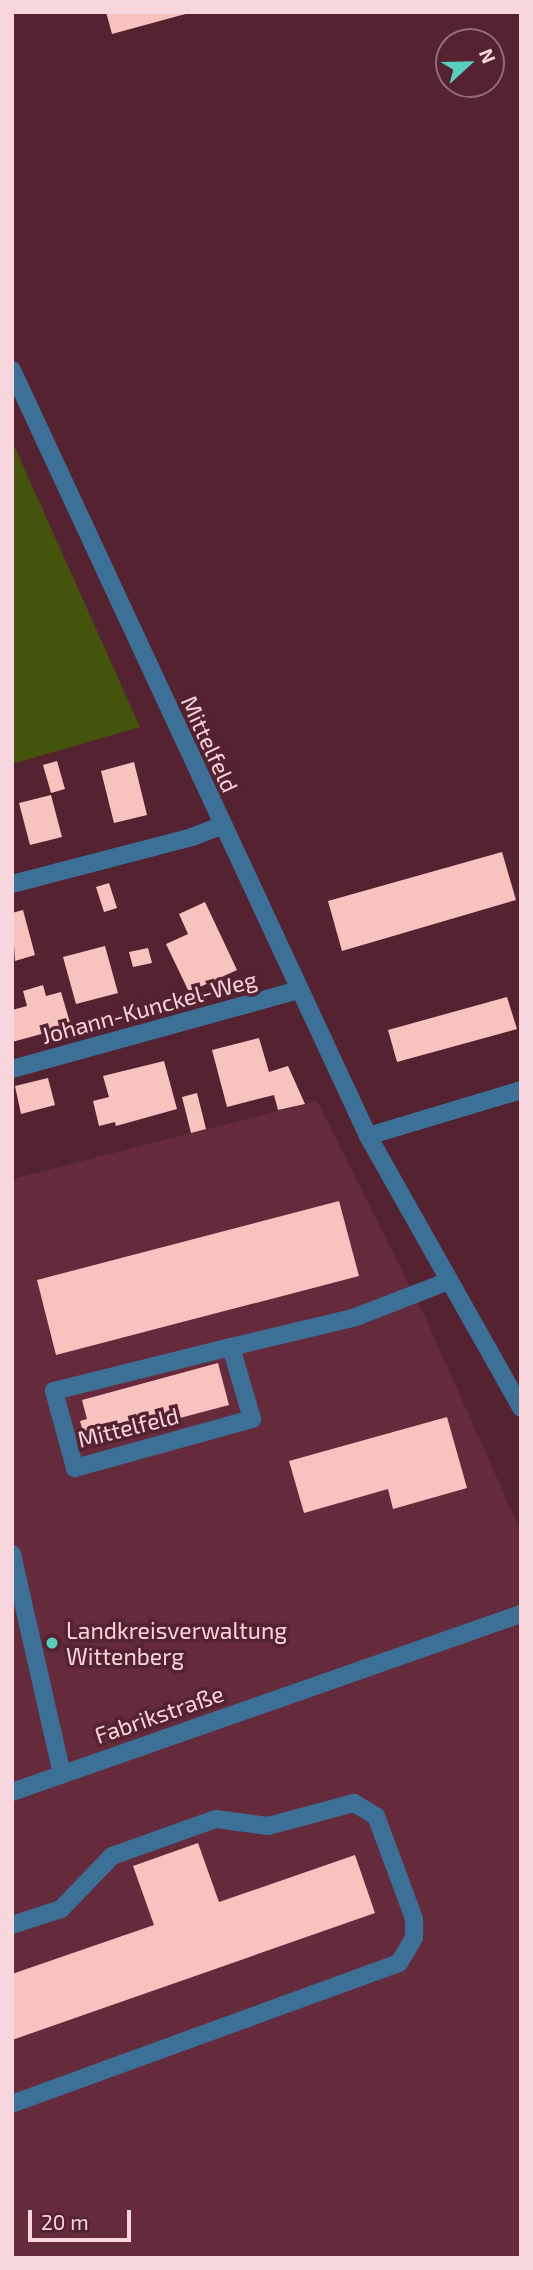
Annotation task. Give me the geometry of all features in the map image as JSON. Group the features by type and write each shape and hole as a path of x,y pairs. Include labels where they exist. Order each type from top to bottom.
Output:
{"street":[{"name":"Mittelfeld","path":"12,370 220,826 368,1136 521,1408"},
{"path":"12,884 192,838 220,826"},
{"name":"Johann-Kunckel-Weg","path":"12,1069 298,990"},
{"path":"368,1136 521,1090"},
{"name":"Mittelfeld","path":"231,1347 251,1419 75,1468 54,1391 231,1347 353,1318 449,1281"},
{"path":"12,1554 62,1774"},
{"name":"Fabrikstraße","path":"12,1792 521,1614"},
{"path":"12,1925 61,1909 112,1856 216,1819 268,1826 354,1803 376,1816 414,1919 414,1938 399,1963 12,2104"}],"shaded area":[{"path":"317,1101 427,1321 521,1532 521,2258 12,2258 12,1179"}],"green space":[{"path":"12,441 140,727 12,764"}],"building":[{"path":"106,12 189,12 189,13 112,34"},
{"path":"57,761 65,789 51,793 43,765"},
{"path":"134,762 147,815 114,823 101,771"},
{"path":"51,795 62,837 30,845 19,803"},
{"path":"502,852 516,900 342,951 328,901"},
{"path":"109,883 117,908 104,912 96,887"},
{"path":"205,902 237,970 189,992 166,944 188,934 179,914"},
{"path":"23,910 35,955 15,961 12,913"},
{"path":"105,946 118,993 76,1004 63,957"},
{"path":"148,948 152,963 133,967 129,952"},
{"path":"43,985 46,996 61,992 71,1026 12,1042 12,1010 27,1006 23,991"},
{"path":"507,997 517,1029 397,1062 388,1030"},
{"path":"259,1038 269,1072 288,1066 305,1104 278,1110 274,1095 227,1107 212,1050"},
{"path":"164,1061 177,1109 116,1126 115,1122 99,1126 93,1101 109,1097 103,1076"},
{"path":"48,1078 55,1105 21,1114 15,1086"},
{"path":"197,1093 206,1129 191,1133 182,1097"},
{"path":"339,1201 359,1276 56,1355 37,1280"},
{"path":"218,1363 229,1405 93,1441 91,1433 84,1435 80,1421 87,1419 82,1400"},
{"path":"447,1417 467,1488 393,1509 388,1489 304,1513 289,1461"},
{"path":"198,1843 219,1902 355,1855 375,1913 12,2040 12,1974 154,1925 133,1866"}],"place":[{"name":"Landkreisverwaltung Wittenberg","path":"52,1643"}]}
